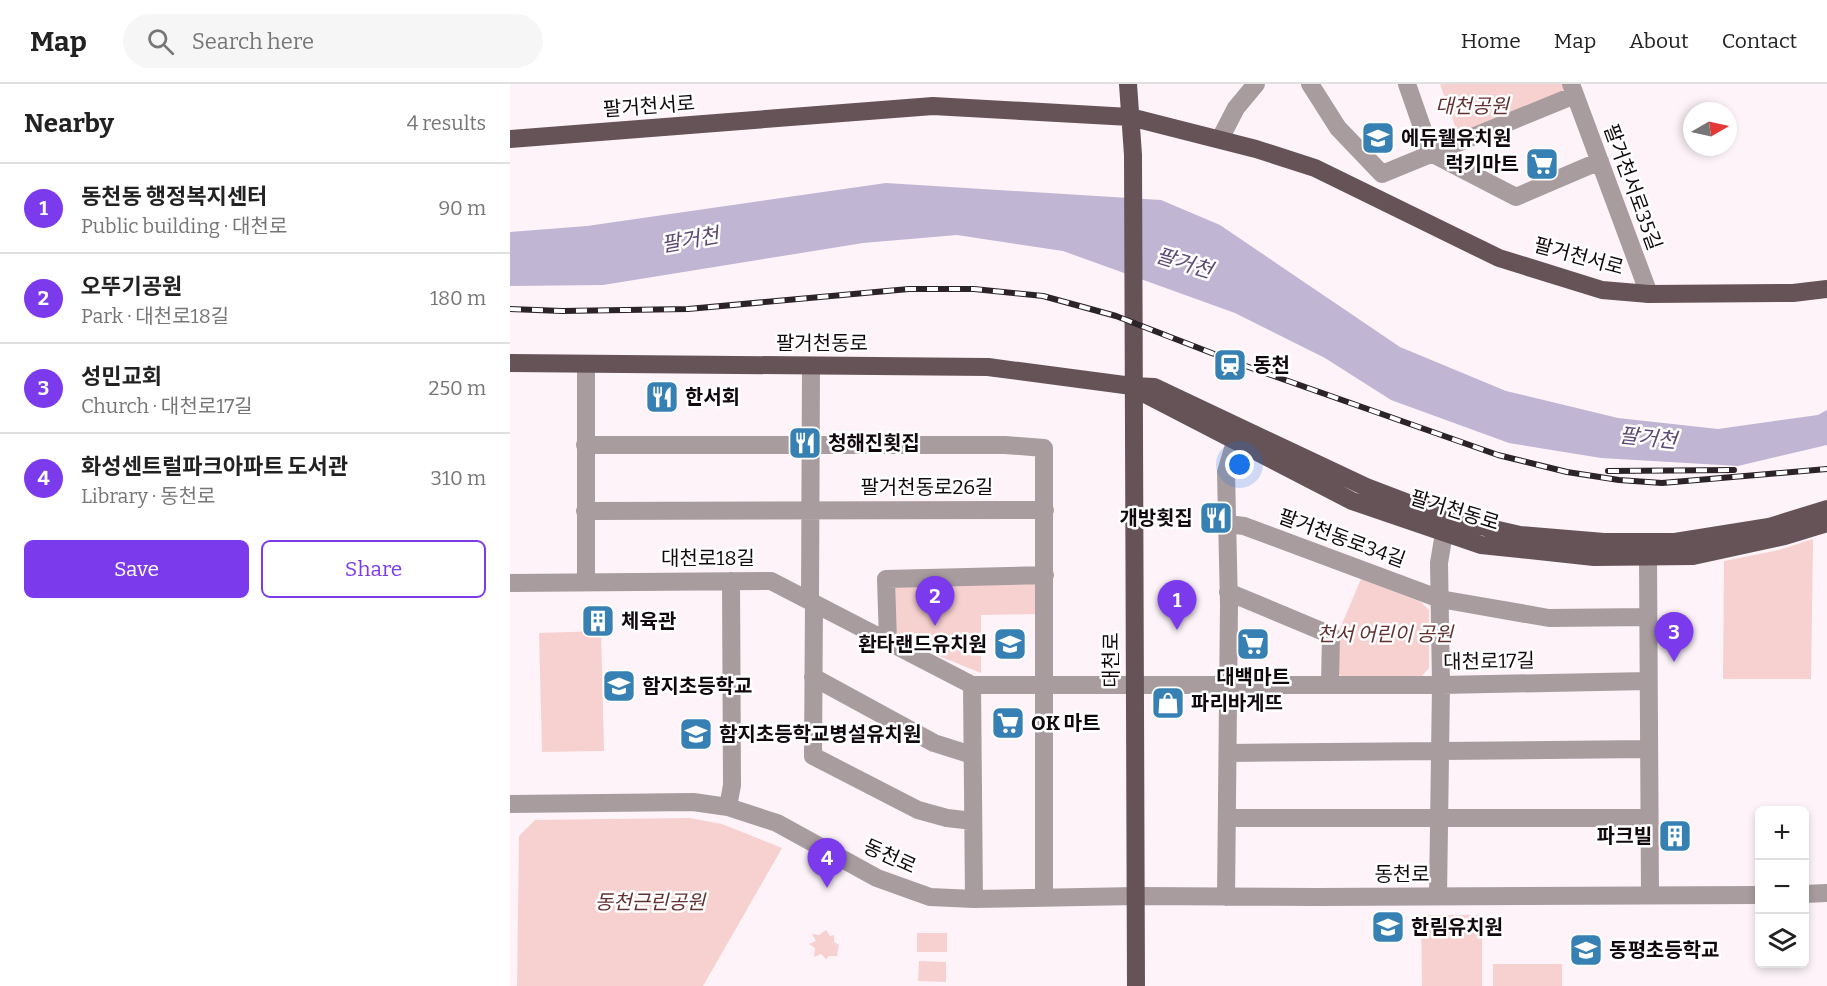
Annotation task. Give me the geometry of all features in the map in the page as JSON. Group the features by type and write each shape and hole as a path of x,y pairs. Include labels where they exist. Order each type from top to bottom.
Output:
{"main road":[{"path":"1128,84 1130,117"},
{"name":"팔거천서로","path":"510,139 933,106 1130,117 1221,139 1315,168 1499,258 1602,290 1649,294 1793,293 1827,289"},
{"name":"대천로","path":"1130,117 1133,156 1133,685 1136,986"},
{"name":"팔거천동로","path":"510,363 988,367 1154,387 1366,487 1439,515 1520,535 1604,542 1675,542 1768,527 1827,509"},
{"name":"팔거천동로","path":"1132,386 1235,442 1352,501 1482,545 1594,557 1693,556 1785,536 1827,523"}],"street":[{"path":"1221,139 1236,108 1256,84"},
{"path":"1310,84 1338,128 1382,174 1371,195"},
{"path":"1407,84 1431,153 1516,197 1600,161"},
{"name":"팔거천서로35길","path":"1382,174 1573,90 1649,294"},
{"path":"586,364 586,582"},
{"path":"811,366 813,756 918,810 947,818 973,821"},
{"path":"1226,897 1228,592 1226,472 1235,442"},
{"path":"585,445 1005,445 1044,448 1044,897"},
{"name":"팔거천동로26길","path":"585,511 1045,510"},
{"name":"팔거천동로34길","path":"1227,524 1244,526 1440,599 1549,618 1648,617"},
{"path":"1438,897 1440,563 1444,533"},
{"path":"1648,556 1650,896"},
{"path":"888,642 886,579 1045,575"},
{"path":"728,807 732,785 731,580"},
{"name":"대천로18길","path":"510,583 771,581 972,685 1133,685"},
{"path":"1228,592 1331,635 1330,684"},
{"path":"813,677 934,743 972,755"},
{"name":"대천로17길","path":"1133,685 1441,685 1648,681"},
{"path":"972,685 974,899"},
{"path":"1228,753 1649,749"},
{"name":"동천로","path":"510,804 693,802 728,807 777,823 877,878 930,897 974,899 1136,896 1755,895"},
{"path":"1227,818 1649,818"},
{"path":"1809,894 1827,893"}],"green space":[{"name":"대천공원","path":"1440,84 1564,84 1563,92 1458,134"},
{"path":"1813,539 1811,679 1723,679 1724,561 1779,550"},
{"name":"천서 어린이 공원","path":"1361,579 1421,602 1429,610 1429,668 1420,678 1343,678 1336,671 1336,638"},
{"path":"1038,582 1039,614 981,615 981,673 890,636 890,584"},
{"path":"601,631 604,751 542,752 539,633"},
{"name":"동천근린공원","path":"690,818 722,824 782,848 703,986 517,986 519,836 535,820"},
{"path":"1421,915 1482,915 1482,986 1422,986"},
{"path":"826,930 830,936 834,935 834,942 839,945 837,956 829,956 826,959 821,954 814,957 815,948 809,944 816,941 812,934 819,935"},
{"path":"917,933 947,933 947,952 917,952"},
{"path":"919,961 946,962 946,982 918,981"},
{"path":"1493,964 1562,964 1562,986 1493,986"}],"water":[{"name":"팔거천","path":"886,183 1161,200 1220,225 1400,347 1506,391 1618,418 1718,429 1818,415 1827,410 1827,445 1738,466 1601,458 1509,443 1391,400 1325,358 1235,313 1063,251 957,235 863,243 603,285 510,286 510,232 587,226"}],"railway":[{"path":"510,309 562,311 688,309 909,289 974,289 1043,296 1116,316 1240,364 1498,455 1567,472 1619,480 1662,483 1827,469"},
{"path":"1608,471 1734,470"}],"place":[{"name":"에듀웰유치원","path":"1378,138"},
{"name":"럭키마트","path":"1542,164"},
{"name":"동천","path":"1230,365"},
{"name":"한서회","path":"662,397"},
{"name":"청해진횟집","path":"805,443"},
{"name":"개방횟집","path":"1216,518"},
{"name":"체육관","path":"598,621"},
{"name":"오뚜기공원","path":"935,626"},
{"name":"동천동 행정복지센터","path":"1177,630"},
{"name":"환타랜드유치원","path":"1010,644"},
{"name":"대백마트","path":"1253,644"},
{"name":"성민교회","path":"1674,662"},
{"name":"함지초등학교","path":"619,686"},
{"name":"파리바게뜨","path":"1168,703"},
{"name":"OK 마트","path":"1008,723"},
{"name":"함지초등학교병설유치원","path":"696,734"},
{"name":"파크빌","path":"1675,836"},
{"name":"화성센트럴파크아파트 도서관","path":"827,888"},
{"name":"한림유치원","path":"1388,927"},
{"name":"동평초등학교","path":"1586,950"}]}
